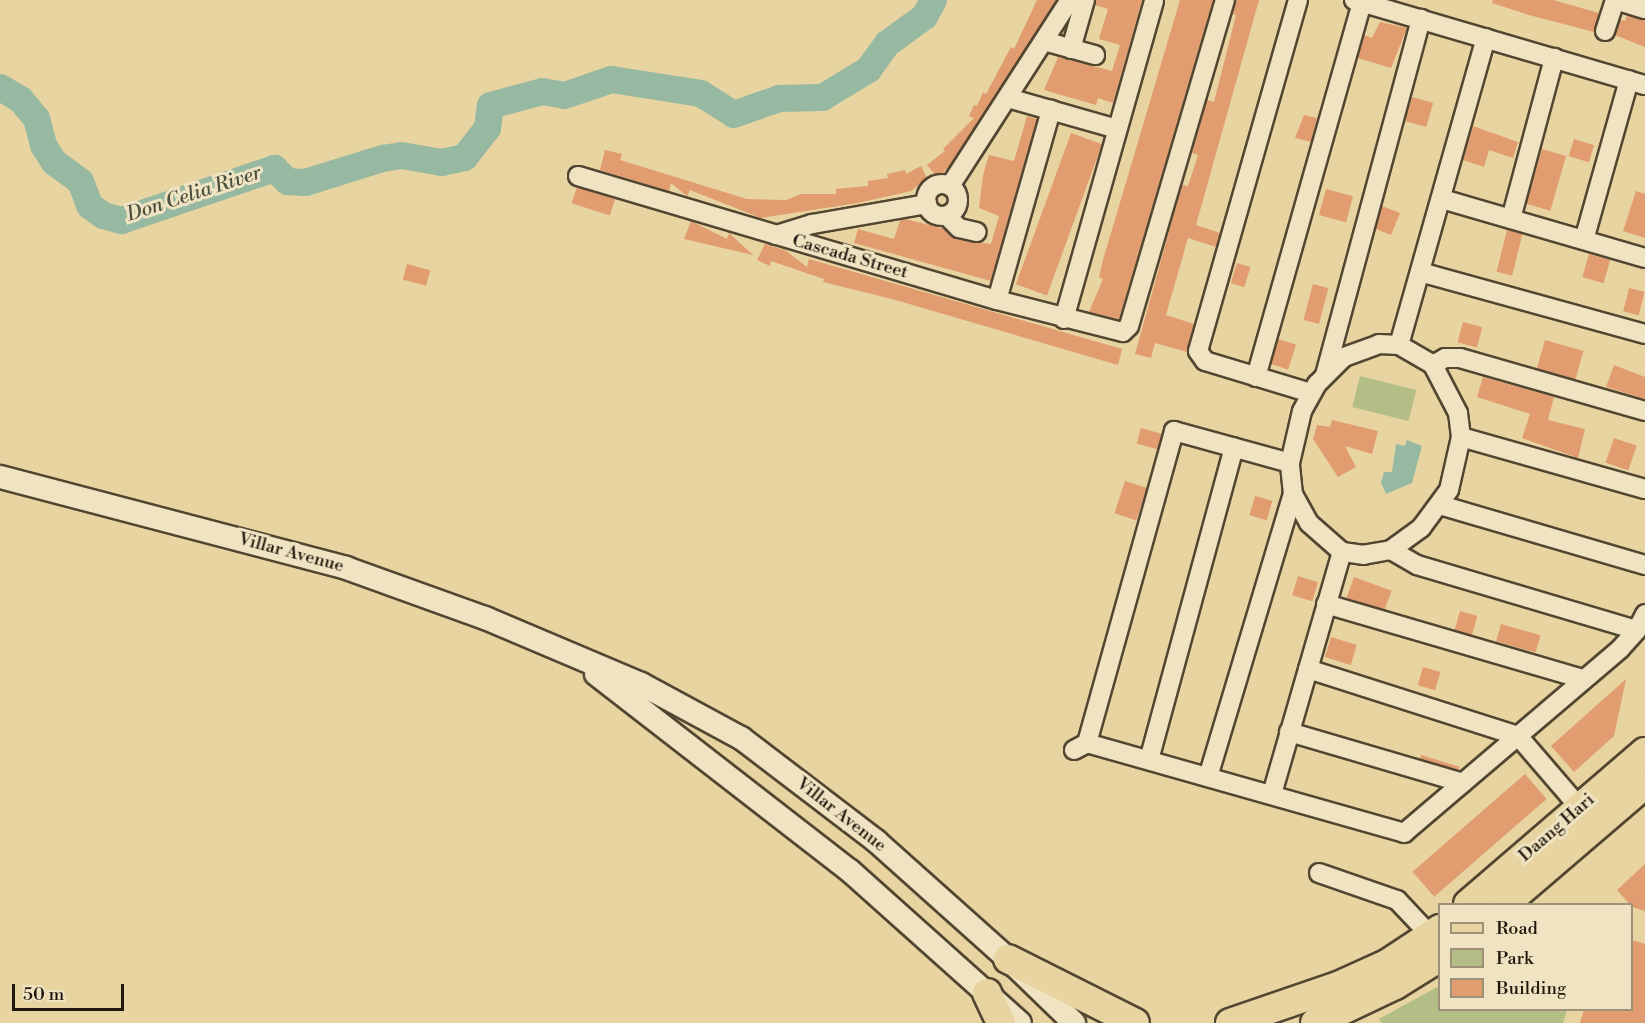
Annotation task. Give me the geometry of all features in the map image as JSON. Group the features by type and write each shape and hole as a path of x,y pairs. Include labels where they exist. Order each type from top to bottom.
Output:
{"main road":[{"name":"Daang Hari","path":"1506,903 1588,817 1645,752"},
{"name":"Daang Hari","path":"1469,903 1588,817 1645,784"},
{"path":"1230,1023 1338,986 1437,940"},
{"path":"1315,1023 1395,985 1437,940"},
{"path":"1008,959 1135,1023"},
{"path":"987,993 1001,1023"}],"street":[{"path":"950,186 1070,0"},
{"path":"1071,49 1084,0"},
{"path":"1064,319 1154,0"},
{"name":"Cascada Street","path":"578,176 997,300 1064,319 1123,332 1129,326 1225,0"},
{"path":"1298,0 1198,351 1205,361 1311,393"},
{"path":"1605,31 1615,0 1645,9"},
{"path":"1256,377 1358,1 1637,82 1584,240"},
{"path":"1326,375 1421,20"},
{"path":"1399,345 1442,200 1486,38"},
{"path":"1044,41 1095,55"},
{"path":"1511,219 1554,58"},
{"path":"1008,98 1117,129"},
{"path":"997,300 1052,110"},
{"path":"950,186 934,186 927,194 927,204 936,215 947,216 959,228 977,232"},
{"path":"947,216 955,210 958,199 950,186"},
{"path":"1442,200 1645,258"},
{"path":"776,235 812,224 927,204"},
{"path":"1420,272 1645,334"},
{"path":"1208,777 1293,494 1290,463 1296,429 1311,393 1344,357 1363,348 1399,345 1433,365 1458,412 1461,437 1454,475 1440,505 1421,528 1391,550 1364,555 1342,552 1309,523 1293,494"},
{"path":"1433,365 1445,358 1460,358 1645,411"},
{"path":"1290,463 1174,431 1080,747 1149,760 1404,834 1583,679 1641,622"},
{"path":"1461,437 1645,489"},
{"path":"1149,760 1234,447"},
{"name":"Villar Avenue","path":"0,477 346,567 485,618 641,684 741,738 876,842 1008,959 1074,1023"},
{"path":"1440,505 1645,565"},
{"path":"1391,550 1417,565 1641,622"},
{"path":"1272,794 1342,552"},
{"path":"1326,604 1583,679"},
{"name":"Villar Avenue","path":"573,657 849,870 919,928 1020,1023"},
{"path":"1308,669 1518,736 1588,817"},
{"path":"1289,732 1463,783"},
{"path":"1319,873 1397,900 1437,940"}],"green space":[{"path":"1360,376 1416,390 1409,421 1352,407"},
{"path":"1438,987 1438,1011 1567,1011 1563,1023 1382,1023 1379,1019"}],"shaded area":[{"path":"1407,440 1422,446 1412,483 1386,494 1381,483 1384,472 1392,472 1396,444 1405,446"}],"building":[{"path":"1037,0 1057,0 951,164 938,178 927,165 945,151 943,149 974,118 969,116 974,105 977,106 983,92 986,94 1011,47 1014,49"},
{"path":"1096,0 1142,0 1113,103 1098,98 1096,105 1044,90 1058,57 1112,71 1120,45 1099,39 1108,9 1095,5"},
{"path":"1180,0 1213,0 1119,319 1089,312 1103,279 1099,277 1103,260"},
{"path":"1236,0 1259,0 1196,225 1220,233 1216,247 1188,238 1166,315 1194,324 1187,352 1155,343 1151,358 1135,354 1182,185 1188,186 1198,155 1192,153 1207,100 1214,102 1236,15 1233,14"},
{"path":"1493,0 1553,0 1599,13 1594,32 1529,15 1492,3"},
{"path":"1627,15 1645,20 1645,47 1615,35 1620,20 1625,21"},
{"path":"1380,22 1407,28 1391,68 1358,58 1364,35 1372,38"},
{"path":"1412,97 1433,103 1426,127 1405,121"},
{"path":"1304,115 1317,118 1311,142 1295,138"},
{"path":"1027,116 1037,119 991,281 854,243 858,229 894,239 900,220 905,219 945,229 957,239 991,244 999,216 979,208 983,175 989,155 1014,161"},
{"path":"1473,126 1518,142 1513,158 1489,150 1484,167 1463,160"},
{"path":"1071,133 1102,144 1047,296 1016,284"},
{"path":"1574,139 1594,145 1589,162 1569,156"},
{"path":"1542,149 1566,156 1550,211 1526,204"},
{"path":"605,150 622,154 620,160 747,199 786,200 801,194 836,194 836,189 868,186 868,181 888,178 887,174 905,170 906,174 921,166 927,178 911,191 858,203 761,218 690,190 687,196 671,183 669,191 600,170"},
{"path":"577,187 615,199 610,216 572,203"},
{"path":"1326,189 1353,196 1346,222 1319,215"},
{"path":"1636,191 1645,194 1645,238 1623,231"},
{"path":"1382,206 1400,213 1391,235 1376,229"},
{"path":"691,221 727,239 729,233 753,255 684,239"},
{"path":"1507,230 1523,234 1512,276 1497,272"},
{"path":"765,244 785,250 807,267 809,259 1122,349 1118,365 892,299 823,282 824,279 771,261 770,266 757,260"},
{"path":"1589,254 1610,260 1604,283 1582,277"},
{"path":"1237,263 1250,267 1244,287 1231,283"},
{"path":"407,264 430,270 426,286 403,279"},
{"path":"1313,284 1328,288 1319,324 1303,320"},
{"path":"1629,288 1645,292 1639,315 1623,311"},
{"path":"1463,322 1482,327 1477,347 1458,342"},
{"path":"1278,339 1296,345 1288,370 1270,364"},
{"path":"1545,340 1583,351 1575,380 1537,369"},
{"path":"1614,365 1645,377 1645,399 1606,387"},
{"path":"1483,377 1554,397 1548,420 1585,429 1578,458 1522,438 1530,414 1477,397"},
{"path":"1332,420 1378,431 1372,454 1345,446 1356,467 1338,477 1313,439 1317,425 1330,427"},
{"path":"1141,428 1162,434 1158,449 1137,443"},
{"path":"1614,438 1637,446 1628,470 1606,463"},
{"path":"1125,481 1147,488 1136,520 1114,513"},
{"path":"1255,496 1272,501 1267,520 1249,515"},
{"path":"1298,576 1318,582 1312,601 1292,595"},
{"path":"1354,577 1392,591 1384,611 1346,598"},
{"path":"1460,611 1477,616 1472,635 1454,630"},
{"path":"1501,624 1540,635 1535,653 1496,641"},
{"path":"1331,637 1357,645 1351,665 1325,657"},
{"path":"1423,667 1440,672 1435,690 1418,685"},
{"path":"1626,679 1614,736 1574,772 1551,746"},
{"path":"1421,755 1460,767 1458,770 1420,759"},
{"path":"1525,774 1547,799 1434,897 1413,872"},
{"path":"1645,864 1645,911 1633,907 1633,903 1628,903 1617,890"},
{"path":"1633,940 1645,944 1645,1023 1580,1023 1584,1011 1633,1011"}],"waterway":[{"name":"Don Celia River","path":"0,87 20,99 36,118 43,145 54,162 80,181 89,205 103,215 121,220 274,168 287,181 305,182 382,158 401,155 441,162 464,157 487,128 490,105 542,91 564,95 611,79 700,93 733,114 779,98 822,97 868,69 887,43 924,16 933,0"}]}
